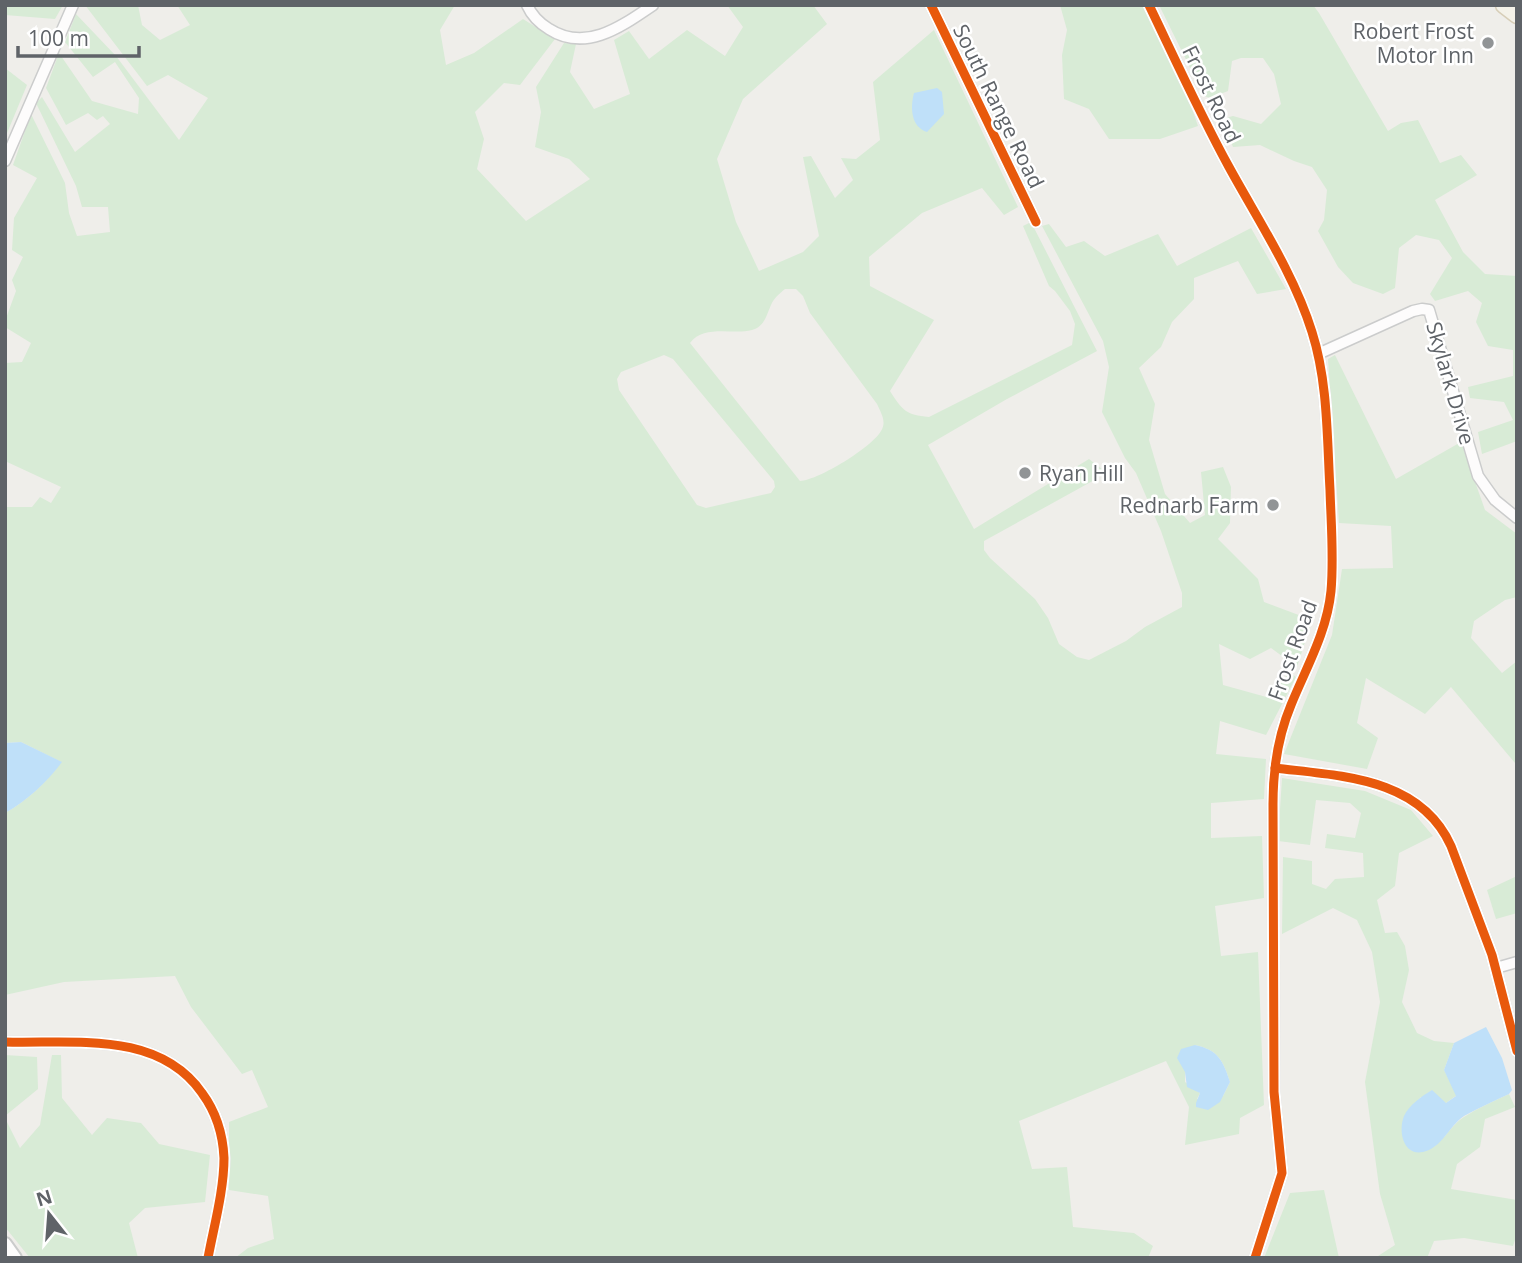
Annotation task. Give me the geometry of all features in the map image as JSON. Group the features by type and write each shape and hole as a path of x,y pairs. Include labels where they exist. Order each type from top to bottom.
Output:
{"main road":[{"path":"1504,5 1517,15"}],"street":[{"path":"5,161 73,5"},
{"path":"527,5 534,18 550,30 562,36 578,38 607,33 653,5"},
{"name":"South Range Road","path":"931,5 1036,222"},
{"name":"Frost Road","path":"1149,5 1220,150 1307,316 1318,354 1324,396 1333,562 1331,591 1329,608 1318,643 1284,723 1275,768 1274,1092 1282,1172 1255,1258"},
{"name":"Skylark Drive","path":"1318,354 1413,311 1429,310 1482,484 1501,506 1517,518"},
{"path":"1275,768 1363,780 1404,795 1426,812 1448,839 1496,968 1517,1051"},
{"path":"1496,968 1517,962"},
{"path":"5,1042 125,1046 161,1057 191,1079 212,1110 223,1146 223,1170 208,1258"},
{"path":"5,1244 15,1258"}],"green space":[{"path":"5,5 63,5 55,19 5,15"},
{"path":"85,5 138,5 142,25 160,40 190,25 177,5 455,5 440,30 446,65 474,53 523,19 555,39 520,85 504,83 475,112 484,139 477,169 526,221 590,179 569,159 535,147 541,112 536,87 564,43 576,44 570,72 594,109 630,94 614,40 629,31 649,59 687,30 725,56 743,27 727,5 813,5 827,24 743,99 717,159 736,222 759,271 803,252 819,236 803,157 811,156 835,198 853,180 841,158 856,159 880,140 873,82 934,30 1018,207 1004,215 982,188 922,213 869,257 870,286 934,320 890,391 905,410 929,417 1072,345 1075,324 1070,311 1049,286 1023,226 1031,222 1097,351 928,445 974,529 1089,459 1102,469 1098,478 984,541 984,550 990,558 1035,599 1048,618 1059,644 1077,657 1089,660 1182,607 1182,593 1161,531 1136,473 1125,458 1102,412 1109,367 1103,341 1042,226 1049,224 1066,247 1084,241 1105,256 1158,234 1177,266 1251,228 1286,289 1257,294 1238,261 1194,278 1194,299 1172,322 1161,347 1139,368 1155,404 1149,440 1165,494 1190,523 1205,515 1201,472 1223,467 1231,487 1230,523 1218,539 1258,579 1264,602 1312,620 1297,667 1271,648 1250,659 1219,644 1223,685 1270,698 1289,672 1296,677 1266,735 1220,721 1216,754 1266,759 1264,799 1211,803 1211,838 1262,836 1264,898 1215,906 1221,956 1258,952 1264,1105 1240,1118 1239,1134 1185,1145 1189,1107 1166,1061 1019,1121 1032,1169 1067,1167 1073,1227 1134,1233 1153,1246 1148,1258 235,1258 248,1248 274,1239 268,1196 229,1190 229,1122 268,1107 252,1070 242,1074 191,1007 175,976 64,982 5,995 5,813 36,790 61,762 21,742 5,743 5,507 32,507 40,497 51,503 61,487 5,461 5,363 22,362 31,343 5,327 16,291 12,280 23,257 12,250 14,218 37,178 13,165 31,114 65,183 69,213 77,236 110,232 108,207 82,207 76,186 36,103 42,97 75,152 110,124 103,116 97,120 88,113 66,125 46,88 59,53 92,101 138,114 139,98 115,62 93,77 65,42 76,14 116,56 179,140 208,98 168,75 147,86","holes":["785,289 796,289 803,296 810,313 877,404 883,421 883,428 876,438 856,454 832,469 800,481 690,343 696,337 711,332 744,331 760,326 774,300","664,355 673,359 774,481 775,487 771,493 706,508 697,505 619,390 617,379 621,372","1195,1045 1218,1057 1230,1082 1223,1096 1197,1099 1200,1093 1185,1082 1185,1072"]},
{"path":"1060,5 1143,5 1188,97 1198,126 1160,139 1109,139 1089,109 1064,99 1062,55 1067,30"},
{"path":"1159,5 1313,5 1388,131 1401,123 1418,120 1440,163 1461,155 1477,175 1435,200 1463,252 1485,274 1517,276 1517,441 1482,454 1478,432 1513,420 1504,402 1470,398 1468,387 1513,376 1513,350 1488,346 1476,322 1482,303 1468,291 1435,301 1430,294 1452,258 1439,240 1416,235 1399,248 1395,288 1383,294 1353,283 1338,267 1318,231 1324,220 1327,190 1312,167 1260,145 1233,147 1222,119 1233,116 1261,124 1281,104 1274,74 1263,58 1241,58 1232,61 1228,91 1210,98 1204,96"},
{"path":"5,68 27,85 5,138"},
{"path":"1335,355 1396,479 1461,442 1485,510 1517,534 1517,597 1505,600 1474,621 1471,638 1502,673 1517,661 1517,768 1451,687 1425,714 1366,678 1357,723 1378,738 1367,769 1284,754 1332,635 1342,569 1393,568 1391,526 1339,523 1328,359"},
{"path":"1282,778 1365,791 1411,810 1433,836 1399,853 1395,886 1377,900 1385,933 1397,932 1405,946 1409,970 1402,1002 1417,1033 1434,1041 1454,1043 1444,1070 1457,1095 1446,1103 1421,1097 1405,1115 1410,1150 1420,1151 1435,1146 1464,1117 1509,1094 1515,1107 1485,1119 1480,1147 1457,1164 1451,1189 1517,1200 1517,1234 1513,1246 1464,1238 1434,1241 1427,1258 1375,1258 1395,1245 1380,1194 1365,1082 1380,1002 1372,952 1357,920 1333,908 1282,934 1283,857 1312,861 1312,884 1326,889 1335,879 1364,877 1363,853 1325,848 1327,834 1355,838 1361,813 1350,803 1316,800 1310,845 1278,841"},
{"path":"1517,876 1517,913 1496,919 1487,890"},
{"path":"5,1055 37,1057 38,1089 5,1116"},
{"path":"52,1055 61,1055 62,1098 92,1135 107,1118 141,1123 159,1144 210,1155 205,1202 145,1208 129,1223 138,1258 30,1258 5,1227 5,1118 20,1148 40,1125"},
{"path":"1324,1190 1339,1258 1264,1258 1290,1193"}],"water":[{"path":"937,88 942,92 944,114 927,132 918,126 913,116 914,93"},
{"path":"21,742 62,762 36,790 5,813 5,743"},
{"path":"1486,1027 1502,1058 1512,1090 1464,1116 1430,1150 1411,1150 1402,1135 1402,1122 1406,1112 1432,1090 1446,1103 1456,1096 1444,1070 1454,1043"},
{"path":"1195,1045 1218,1057 1230,1082 1220,1102 1208,1110 1196,1107 1200,1093 1187,1087 1185,1072 1177,1058 1181,1049"}],"cycle path":[{"path":"931,5 1036,222"},
{"path":"1149,5 1208,127 1296,289 1317,351 1326,410 1332,540 1329,606 1321,635 1283,729 1274,779 1274,1092 1282,1173 1255,1258"},
{"path":"1275,768 1376,784 1399,793 1420,806 1437,823 1451,846 1492,955 1517,1051"},
{"path":"5,1042 86,1042 113,1045 162,1059 184,1073 211,1108 218,1124 223,1149 222,1183 208,1258"}],"place":[{"name":"Robert Frost Motor Inn","path":"1488,43"},
{"name":"Ryan Hill","path":"1025,473"},
{"name":"Rednarb Farm","path":"1273,505"}]}
